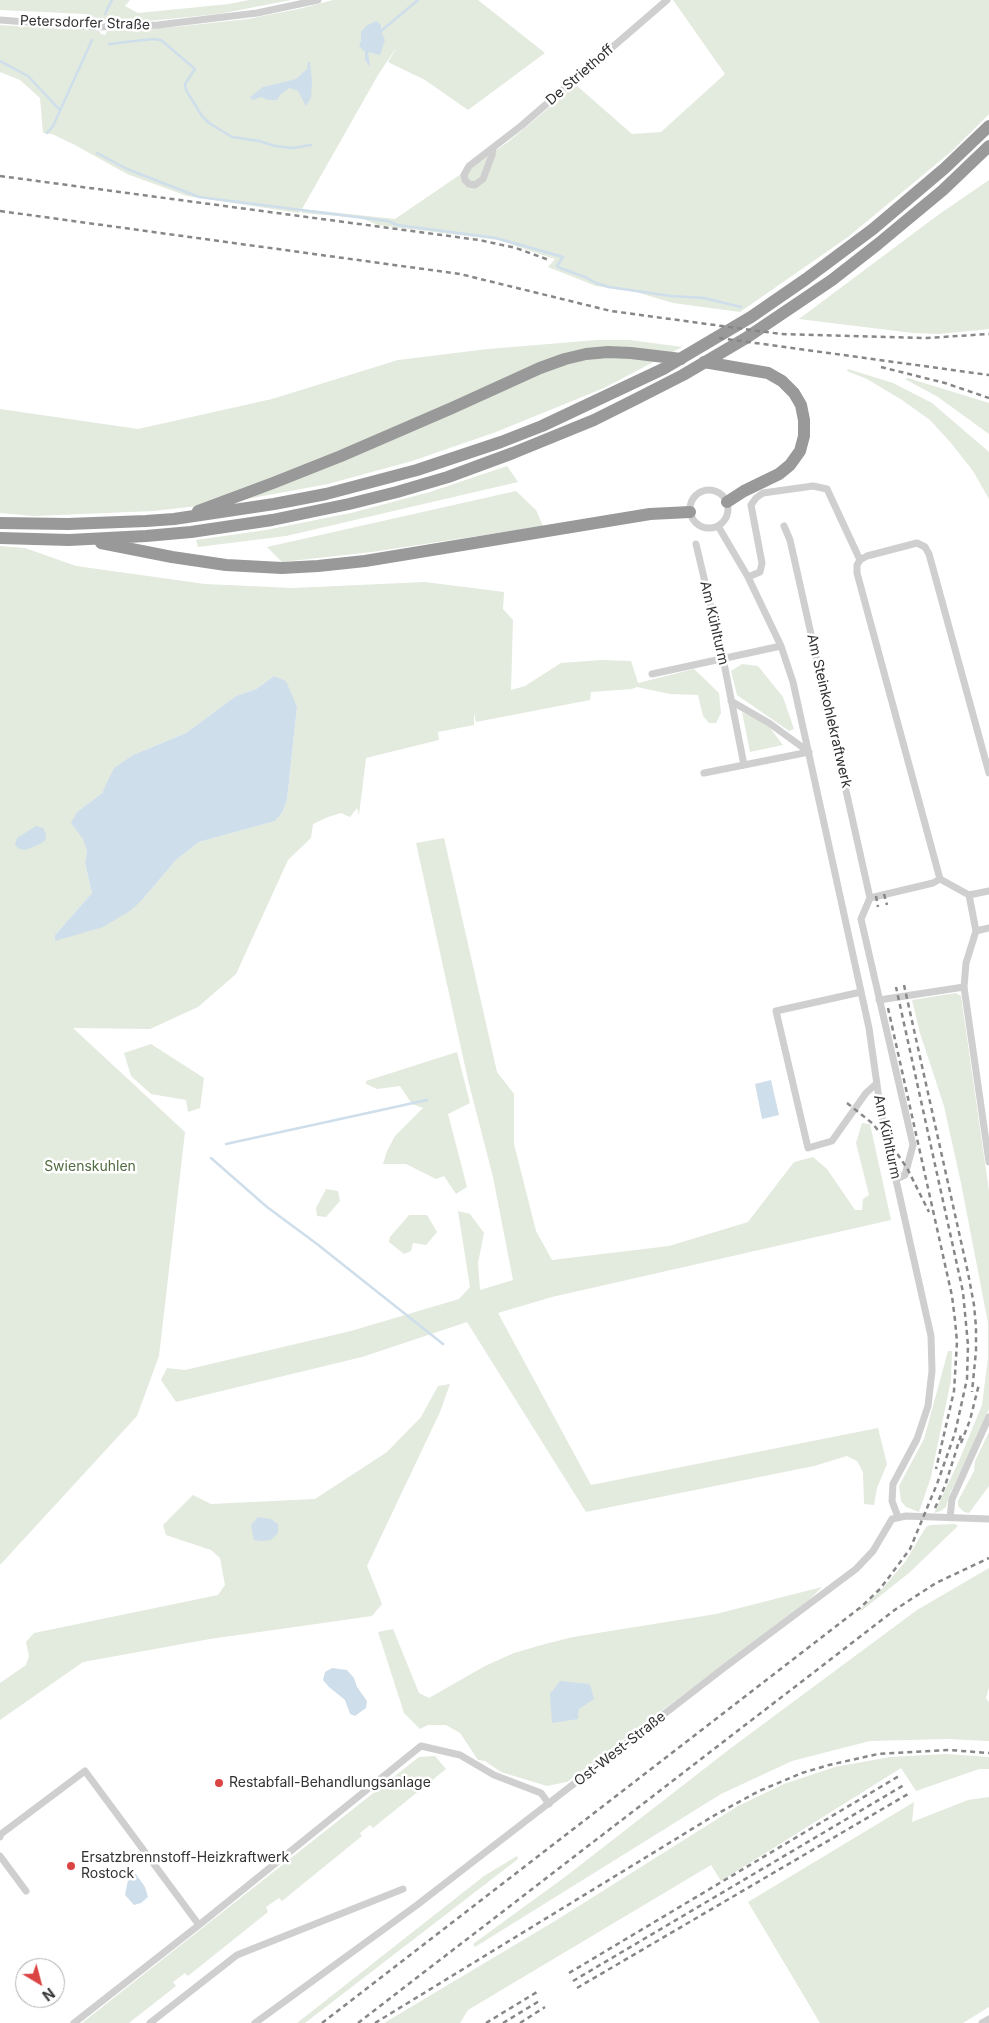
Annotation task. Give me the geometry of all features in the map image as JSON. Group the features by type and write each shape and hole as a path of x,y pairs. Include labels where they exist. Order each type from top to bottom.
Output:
{"highway":[{"path":"0,523 105,523 174,519 266,506 326,494 417,470 542,426 663,369 727,332 783,295 873,229 932,180 989,126"},
{"path":"0,538 86,539 164,534 234,526 312,512 398,492 482,465 544,441 594,420 683,375 746,338 805,298 898,227 987,149"},
{"path":"174,519 332,459 540,368 586,354 608,352 630,353 751,369 768,373 782,381 794,393 801,405 804,420 804,436 800,451 790,465 779,474 744,491 727,502"},
{"path":"86,539 122,548 190,560 226,565 291,568 365,561 650,514 690,512"}],"street":[{"name":"Petersdorfer Straße","path":"0,20 94,26 158,25 257,13 318,0"},
{"name":"De Striethoff","path":"493,148 483,178 474,185 469,184 465,180 466,169 667,0"},
{"path":"748,577 760,572 762,563 752,505 756,498 763,493 813,486 827,489 860,560"},
{"path":"714,490 724,497 727,502 728,513 718,526 706,528 700,526 691,518 692,499 702,491 714,490"},
{"name":"Am Kühlturm","path":"718,526 748,577 781,646 793,682 862,992 886,1139 931,1336 930,1390 923,1423 917,1439 893,1484 892,1501 898,1516"},
{"name":"Am Steinkohlekraftwerk","path":"784,526 790,540 870,898"},
{"path":"989,773 929,554 925,547 917,543 867,556 860,560 856,565 857,573 940,879 969,895 989,891"},
{"name":"Am Kühlturm","path":"696,544 723,658 744,765"},
{"path":"652,674 781,646"},
{"path":"731,701 770,723 809,752"},
{"path":"704,773 809,752"},
{"path":"896,1179 905,1175 913,1145 861,919 870,898 933,883 940,879"},
{"path":"969,895 976,931 966,963 964,987 989,1162"},
{"path":"976,931 989,928"},
{"path":"879,1000 964,987"},
{"path":"862,992 776,1011 808,1148 832,1141 866,1094 876,1084"},
{"path":"950,1518 952,1499 989,1417"},
{"path":"898,1516 989,1519"},
{"name":"Ost-West-Straße","path":"255,2023 410,1910 725,1667 856,1569 873,1551 892,1519 898,1516"},
{"path":"74,2023 199,1926 421,1746 460,1756 494,1775 541,1793 549,1804"},
{"path":"0,1837 1,1834 85,1771 199,1926"},
{"path":"0,1856 26,1891"},
{"path":"150,2023 238,1954 403,1889"},
{"path":"982,2023 989,2019"}],"green space":[{"path":"0,0 130,0 125,6 138,13 229,4 249,0 291,0 219,14 148,21 108,22 85,14 0,10"},
{"path":"333,0 478,0 545,53 468,110 425,80 388,62 398,45 378,75 299,213 187,196 127,174 75,145 52,134 43,133 40,98 20,80 0,72 0,25 99,31 105,35 107,31 174,27 248,19"},
{"path":"673,0 989,0 989,114 952,151 848,237 740,312 673,303 636,292 596,286 548,267 555,259 498,240 378,225 361,218 302,213 302,209 395,219 508,142 576,85 632,134 661,132 725,74"},
{"path":"989,180 989,329 939,334 913,333 799,319 938,215"},
{"path":"597,340 630,340 682,347 604,388 496,432 412,461 328,484 225,503 153,511 34,516 0,513 0,409 138,429 272,399 398,360 488,349"},
{"path":"848,369 893,383 932,403 989,452 989,499 973,471 930,420 867,379 847,371"},
{"path":"908,378 989,403 989,434 938,397 905,379"},
{"path":"507,466 518,482 286,536 198,547 196,540 266,530 351,513 430,492"},
{"path":"516,491 536,510 543,526 372,552 282,562 267,547"},
{"name":"Swienskuhlen","path":"0,546 25,548 76,566 205,584 293,588 425,582 504,592 503,609 513,620 511,690 525,686 561,663 602,660 631,661 638,683 694,669 719,693 721,713 716,723 709,723 703,716 698,695 670,694 637,687 591,692 590,700 476,722 474,713 474,725 438,732 439,740 366,758 359,815 357,808 350,817 341,813 313,824 311,838 288,860 236,974 198,1007 150,1029 73,1028 185,1132 159,1356 137,1416 0,1565","holes":["274,676 297,707 287,800 282,813 275,821 199,842 176,860 142,900 55,941 55,935 92,893 85,863 87,850 77,812 102,793 115,768 133,755 186,733 236,696 256,689"]},
{"path":"742,664 758,666 783,697 794,729 789,731 737,695 731,671"},
{"path":"742,712 767,724 783,745 750,752"},
{"path":"444,838 497,1072 514,1094 514,1144 536,1231 552,1260 669,1246 748,1222 794,1162 813,1157 827,1169 855,1210 862,1210 863,1199 869,1195 856,1143 862,1123 870,1124 891,1220 552,1297 498,1313 591,1485 878,1428 887,1464 877,1488 874,1505 864,1504 863,1472 857,1461 847,1456 814,1466 586,1512 467,1322 362,1357 176,1402 161,1380 167,1368 185,1370 351,1331 459,1299 470,1287 458,1211 470,1214 484,1233 478,1263 480,1290 513,1280 493,1177 468,1080 416,843"},
{"path":"956,993 961,996 989,1191 989,1409 981,1431 950,1493 946,1507 934,1513 958,1463 982,1405 988,1358 988,1323 961,1183 944,1106 920,1033 912,1000"},
{"path":"151,1044 204,1078 200,1108 188,1112 186,1100 151,1094 131,1076 124,1053"},
{"path":"457,1052 470,1103 448,1114 467,1187 456,1194 444,1176 436,1179 406,1164 383,1164 395,1136 423,1108 412,1104 400,1086 377,1089 366,1084 366,1081"},
{"path":"326,1189 338,1191 340,1201 326,1217 317,1216 316,1208"},
{"path":"409,1215 427,1215 437,1232 426,1245 413,1243 411,1251 404,1254 389,1242 390,1237"},
{"path":"948,1351 952,1351 951,1380 931,1477 919,1512 906,1507 901,1501 899,1486 924,1439"},
{"path":"450,1384 440,1412 367,1566 382,1604 372,1616 210,1639 83,1662 0,1720 0,1683 26,1665 29,1656 26,1642 34,1633 218,1595 225,1585 220,1558 211,1550 166,1535 163,1525 193,1495 211,1504 315,1499 387,1452 421,1417 438,1386"},
{"path":"989,1432 989,1486 969,1513 964,1512 958,1506 958,1501 974,1471 975,1461"},
{"path":"955,1524 958,1526 909,1573 861,1611 860,1609 883,1588 905,1562 926,1527 930,1525"},
{"path":"989,1568 989,1687 986,1698 989,1702 989,1741 947,1739 870,1741 792,1761 721,1794 475,1947 473,1944 565,1877 731,1748 917,1610"},
{"path":"822,1587 809,1600 567,1782 547,1786 501,1772 485,1761 478,1760 460,1733 446,1725 428,1725 420,1729 404,1713 378,1632 393,1629 419,1693 429,1698 485,1666 514,1653 545,1644 573,1637 716,1614"},
{"path":"946,1754 989,1757 989,1769 979,1769 916,1791 901,1768 721,1881 711,1865 468,2010 460,2023 384,2023 555,1921 738,1806 784,1784 835,1767 890,1757"},
{"path":"435,1756 446,1769 373,1828 370,1825 360,1833 362,1836 282,1901 279,1898 266,1907 268,1912 188,1976 185,1973 173,1982 176,1986 129,2023 82,2023 419,1757"},
{"path":"989,1797 989,2007 963,2023 820,2023 748,1902 914,1802 912,1822 968,1800"},
{"path":"517,1856 518,1859 305,2023 297,2023 484,1876"}],"water":[{"path":"376,21 381,25 381,31 385,40 380,55 368,52 370,67 365,60 365,52 359,46 361,32 366,26"},
{"path":"308,62 310,62 312,81 311,98 306,106 298,91 289,88 277,100 268,100 261,97 253,100 250,97 263,87 296,79 307,69"},
{"path":"274,676 286,681 297,707 287,800 282,813 275,821 199,842 176,860 142,900 130,911 103,927 55,941 55,935 92,893 85,863 87,850 83,839 71,823 77,812 102,793 114,768 133,755 186,733 236,696 256,689"},
{"path":"36,826 43,828 46,839 42,843 26,850 19,849 15,845 17,838"},
{"path":"771,1080 779,1115 762,1119 755,1084"},
{"path":"258,1517 271,1519 278,1524 278,1533 271,1540 254,1540 251,1525"},
{"path":"332,1668 347,1670 354,1678 357,1687 367,1701 366,1708 355,1716 350,1714 345,1700 323,1680 325,1672"},
{"path":"560,1681 590,1684 594,1699 579,1709 578,1719 552,1723 550,1694"},
{"path":"136,1874 145,1887 148,1897 141,1903 134,1905 125,1895 129,1875"}],"waterway":[{"path":"105,14 112,0"},
{"path":"381,31 418,0"},
{"path":"109,44 153,39 161,40 195,69 185,84 186,90 202,116 209,123 232,137 293,148 311,145"},
{"path":"47,133 53,126 92,40"},
{"path":"0,61 28,76 60,110"},
{"path":"97,153 127,169 199,197 388,221 397,225 496,238 563,257 557,266 560,268 609,287 671,296 704,298 741,307"},
{"path":"226,1144 427,1100"},
{"path":"211,1158 267,1207 317,1244 443,1344"}],"railway":[{"path":"0,176 479,240 516,248 549,260"},
{"path":"0,211 460,274 611,311 781,334 926,338 989,334"},
{"path":"719,338 989,375"},
{"path":"881,367 945,383 989,398"},
{"path":"884,894 887,905"},
{"path":"876,896 878,907"},
{"path":"904,985 974,1305 976,1351 972,1392"},
{"path":"322,2023 861,1607 880,1589 910,1549 937,1484 955,1433 967,1379 968,1345 963,1292 896,987"},
{"path":"888,1008 952,1296 955,1320 957,1342 954,1391 936,1469"},
{"path":"847,1103 872,1123 896,1152 907,1168 929,1212"},
{"path":"961,1443 970,1420 979,1384"},
{"path":"935,1508 945,1486 961,1435"},
{"path":"358,2023 896,1609 936,1583 989,1558"},
{"path":"375,2023 715,1815 759,1791 802,1773 878,1754 949,1750 989,1753"},
{"path":"569,1973 899,1776"},
{"path":"573,1981 904,1785"},
{"path":"577,1988 908,1794"},
{"path":"486,2023 537,1992"},
{"path":"503,2023 541,2000"},
{"path":"520,2023 545,2007"}],"place":[{"name":"Restabfall-Behandlungsanlage","path":"219,1783"},
{"name":"Ersatzbrennstoff-Heizkraftwerk Rostock","path":"71,1866"}]}
